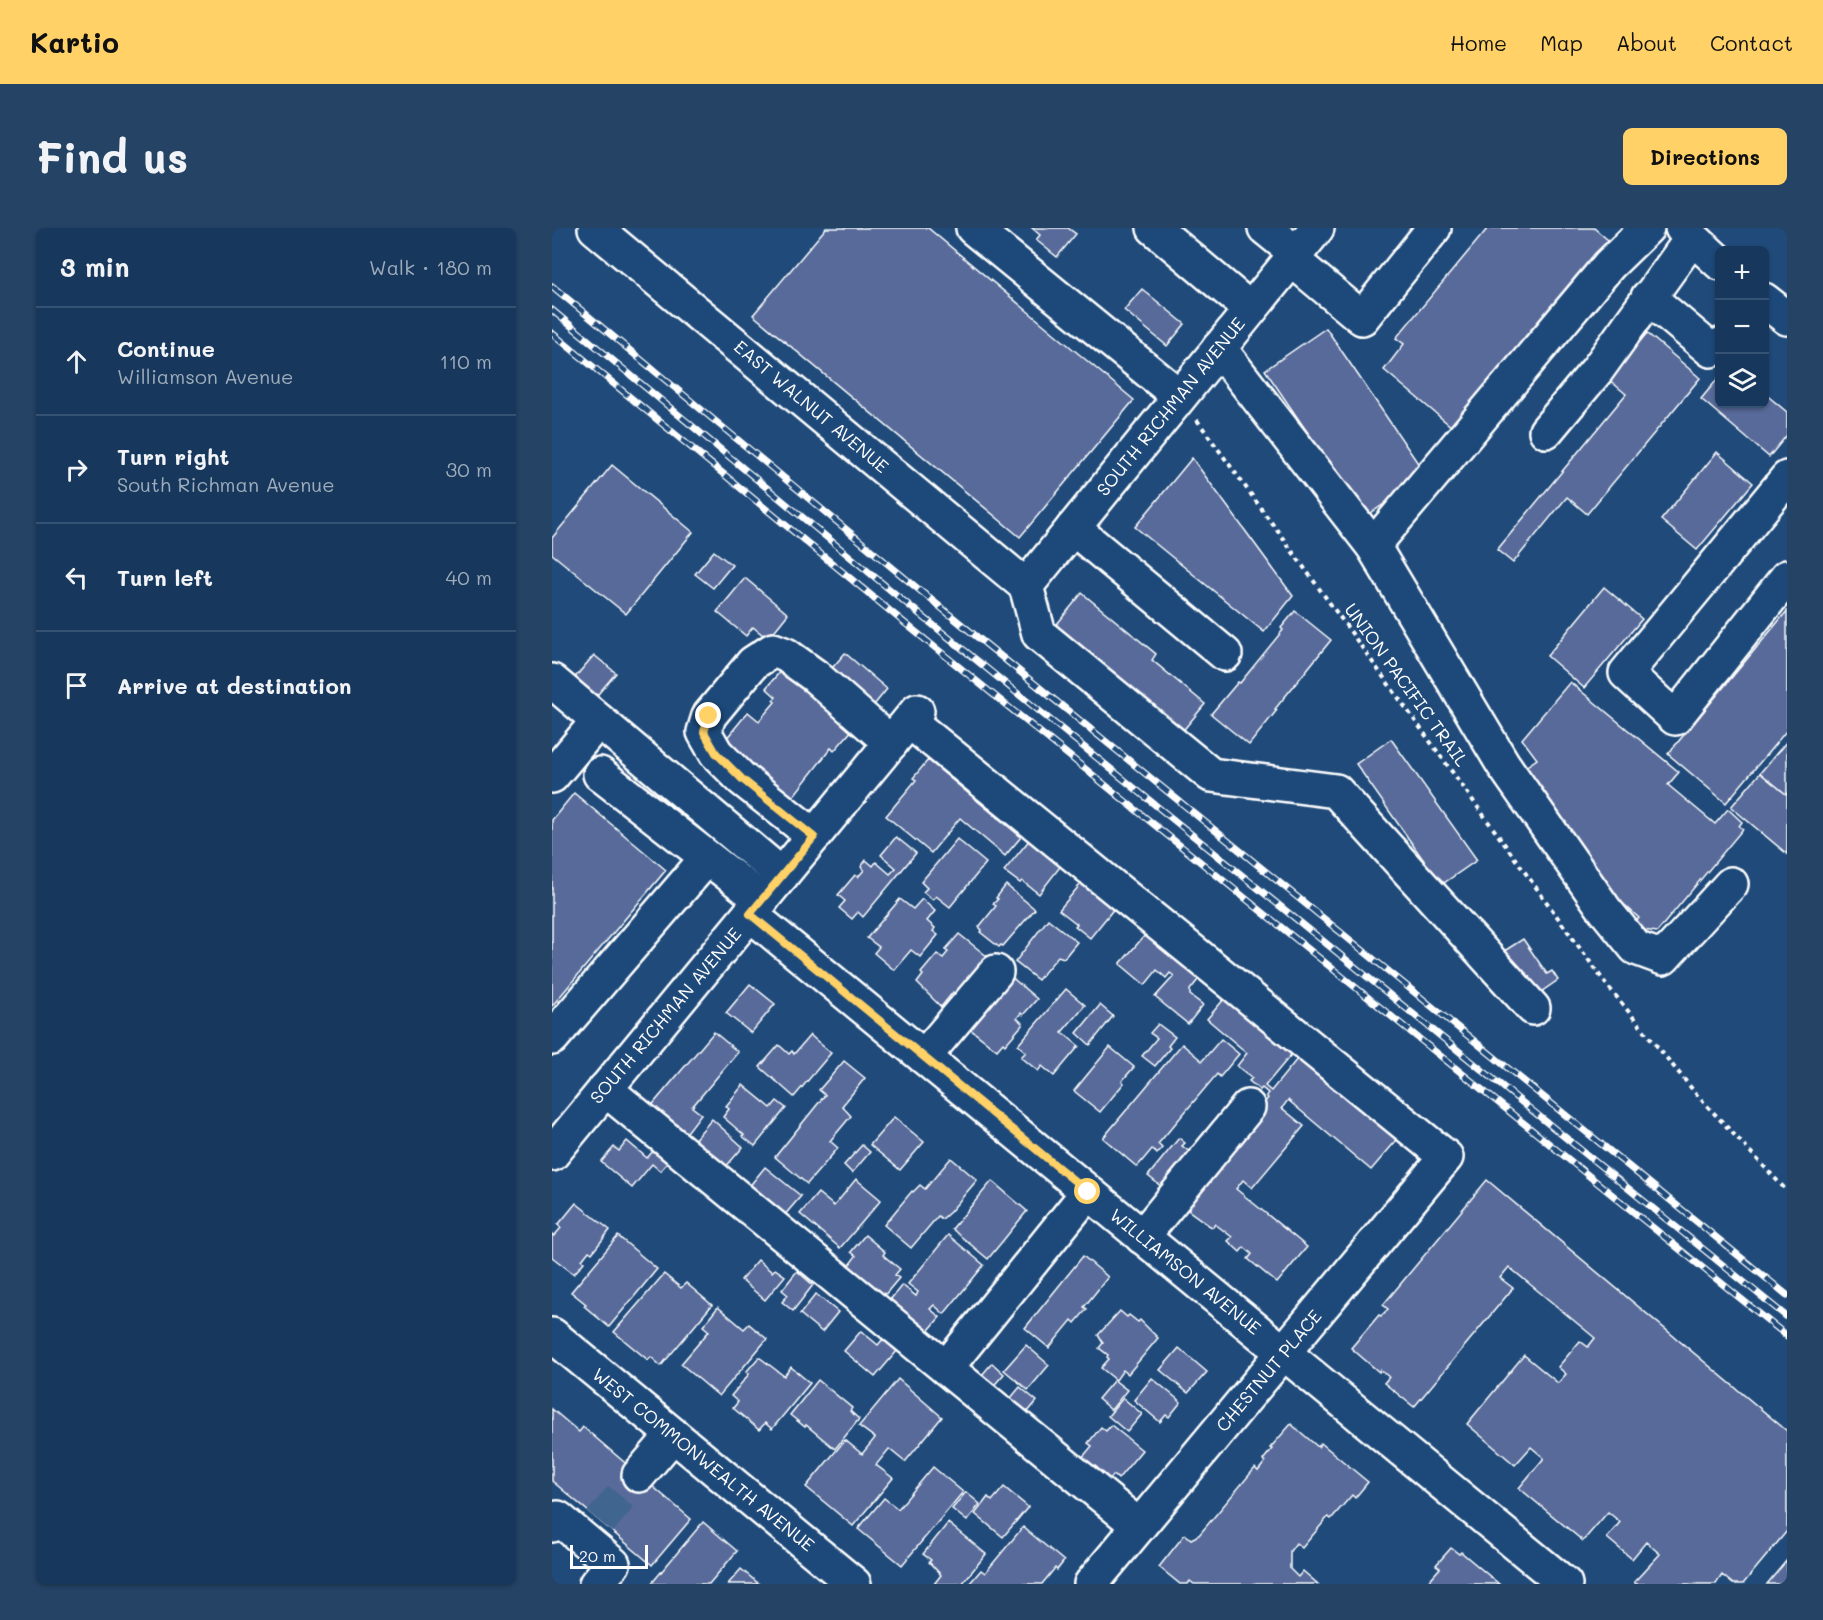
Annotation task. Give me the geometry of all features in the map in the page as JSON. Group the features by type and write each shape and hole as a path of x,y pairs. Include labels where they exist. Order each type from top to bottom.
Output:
{"street":[{"name":"EAST WALNUT AVENUE","path":"595,228 1026,586"},
{"path":"973,228 1179,396"},
{"path":"1154,228 1250,309"},
{"path":"1265,228 1362,318 1434,228"},
{"name":"SOUTH RICHMAN AVENUE","path":"1026,586 1317,228"},
{"path":"1372,546 1609,266 1647,228"},
{"path":"1546,431 1597,370 1648,297 1687,233 1715,259"},
{"path":"1648,297 1715,347"},
{"path":"1769,304 1787,318"},
{"path":"1219,348 1372,546 1503,764 1605,910 1636,948 1663,958 1731,884"},
{"path":"1787,478 1626,673 1676,718 1787,577"},
{"path":"1073,528 1225,654"},
{"path":"1026,586 1038,634 1210,775 1336,791 1533,1008"},
{"path":"814,837 742,779 716,753 704,732 709,716 753,663 773,650 786,655 815,676 906,725"},
{"path":"552,681 782,875"},
{"path":"552,776 598,721"},
{"name":"SOUTH RICHMAN AVENUE","path":"555,1144 606,1089 906,725"},
{"name":"CHESTNUT PLACE","path":"906,725 1446,1157 1091,1584"},
{"name":"WILLIAMSON AVENUE","path":"600,774 707,858 756,907 924,1057 1565,1584"},
{"path":"552,1038 707,858"},
{"path":"924,1057 996,972"},
{"path":"606,1089 1139,1526"},
{"path":"1142,1237 1248,1107"},
{"path":"946,1368 1088,1192"},
{"name":"WEST COMMONWEALTH AVENUE","path":"556,1347 673,1435 854,1584"},
{"path":"639,1475 673,1435"},
{"path":"552,1526 558,1518 592,1531 613,1564 596,1584"}],"path":[{"name":"UNION PACIFIC TRAIL","path":"1179,396 1606,984 1697,1095 1787,1191"}],"building":[{"path":"826,228 928,228 1134,400 1020,537 753,315"},
{"path":"1032,228 1068,228 1076,234 1057,257 1036,240 1040,235"},
{"path":"1488,228 1594,228 1615,246 1459,433 1384,370 1404,344 1396,338"},
{"path":"1142,289 1185,324 1167,346 1124,310"},
{"path":"1326,328 1426,475 1365,517 1265,370"},
{"path":"1647,333 1700,378 1587,514 1567,497 1513,563 1497,550 1626,394 1608,379"},
{"path":"1715,382 1715,408 1769,408 1769,397 1787,412 1787,435 1769,457 1701,399"},
{"path":"1717,452 1753,483 1697,550 1661,520"},
{"path":"1192,458 1293,596 1264,632 1135,527"},
{"path":"612,465 693,532 626,614 552,554 552,538"},
{"path":"714,551 732,565 713,588 695,574"},
{"path":"745,578 788,614 768,639 753,627 746,636 717,612"},
{"path":"1604,587 1642,619 1584,688 1547,656"},
{"path":"1082,593 1156,654 1152,660 1205,704 1176,739 1049,634"},
{"path":"1295,611 1331,640 1249,745 1211,714 1238,682 1240,683 1283,630 1281,628"},
{"path":"1787,611 1787,730 1726,803 1668,754"},
{"path":"845,653 887,689 870,710 827,674"},
{"path":"594,655 616,673 593,700 571,682"},
{"path":"783,668 854,728 834,751 831,748 792,798 734,749 735,747 726,739 748,712 759,721 775,702 773,700 776,697 766,688"},
{"path":"1570,682 1679,772 1668,785 1715,824 1728,809 1742,822 1739,826 1743,829 1657,932 1630,928 1639,918 1594,877 1518,772 1537,759 1522,739"},
{"path":"1391,739 1477,860 1441,885 1356,764"},
{"path":"1787,741 1787,795 1760,773"},
{"path":"928,760 1021,837 1005,856 960,818 931,853 886,816 916,780 913,778"},
{"path":"1760,773 1787,795 1787,854 1731,807"},
{"path":"574,793 666,870 552,1006 552,820"},
{"path":"896,837 916,853 863,917 858,912 852,919 839,908 845,901 838,895 855,875 858,877 864,870 861,867 866,860 873,866 876,862 890,874 896,868 881,855"},
{"path":"1031,838 1063,863 1039,894 1004,871"},
{"path":"957,839 986,863 950,907 936,896 933,900 923,892 927,888 921,882"},
{"path":"1084,880 1116,906 1090,938 1059,910"},
{"path":"1006,885 1035,909 1003,946 999,947 980,932 982,930 979,927 996,906 993,904"},
{"path":"900,899 913,909 922,899 935,911 927,921 935,928 933,931 938,935 920,957 911,950 894,970 874,953 879,947 867,938"},
{"path":"1048,919 1077,942 1064,958 1058,956 1038,980 1015,962"},
{"path":"959,934 988,957 960,998 953,992 941,1007 917,983 923,975 921,973 937,954 943,958 948,952 945,950"},
{"path":"1145,935 1169,955 1171,952 1201,976 1190,990 1190,995 1203,1005 1188,1024 1155,997 1174,976 1170,973 1166,978 1157,970 1145,985 1120,964"},
{"path":"1523,939 1547,974 1552,971 1558,980 1535,996 1498,955"},
{"path":"1009,975 1037,999 1023,1015 1021,1013 1017,1018 1023,1024 1005,1045 1003,1043 997,1050 970,1029 982,1014 975,1007"},
{"path":"750,984 775,1004 751,1033 726,1013"},
{"path":"1066,989 1085,1005 1062,1032 1079,1046 1054,1076 1042,1066 1038,1071 1021,1057 1026,1052 1018,1045"},
{"path":"1225,998 1296,1049 1265,1086 1271,1091 1302,1053 1401,1135 1371,1170 1288,1100 1282,1108 1304,1126 1252,1188 1243,1180 1236,1189 1307,1247 1277,1283 1248,1259 1252,1254 1244,1247 1240,1252 1228,1241 1232,1237 1215,1224 1213,1227 1210,1226 1181,1205 1268,1098 1266,1096 1268,1093 1249,1081 1252,1078 1237,1066 1247,1053 1207,1019"},
{"path":"1100,1005 1113,1016 1090,1045 1077,1033"},
{"path":"1158,1024 1175,1037 1168,1046 1170,1048 1155,1066 1142,1056 1157,1038 1150,1033"},
{"path":"714,1032 738,1052 692,1107 701,1114 682,1139 648,1110"},
{"path":"810,1035 831,1053 794,1097 760,1067 779,1045 789,1054 792,1051 794,1054"},
{"path":"1221,1039 1239,1054 1220,1077 1217,1074 1158,1144 1162,1148 1157,1154 1152,1149 1137,1167 1103,1138 1182,1044 1202,1061"},
{"path":"1110,1047 1134,1067 1100,1112 1074,1091"},
{"path":"844,1061 865,1078 842,1106 851,1116 830,1141 838,1148 807,1184 775,1157 825,1095 819,1090"},
{"path":"743,1085 771,1108 777,1101 786,1108 755,1146 723,1117 729,1109 726,1106"},
{"path":"894,1117 924,1142 900,1170 870,1145"},
{"path":"712,1119 743,1147 724,1169 693,1141"},
{"path":"1179,1138 1185,1143 1182,1146 1195,1156 1167,1191 1148,1176"},
{"path":"627,1141 647,1158 655,1149 669,1161 660,1171 652,1164 632,1188 601,1162 614,1147 619,1151"},
{"path":"862,1145 870,1152 852,1173 844,1165"},
{"path":"951,1158 977,1180 950,1212 942,1219 938,1216 911,1248 884,1225 912,1191 920,1185 925,1189"},
{"path":"765,1167 801,1196 783,1217 748,1188"},
{"path":"856,1179 881,1200 840,1248 800,1214 818,1193 834,1206"},
{"path":"1487,1180 1787,1431 1787,1531 1743,1584 1733,1584 1722,1575 1716,1584 1636,1584 1634,1582 1660,1554 1646,1542 1632,1559 1607,1538 1620,1522 1608,1512 1583,1541 1519,1488 1544,1458 1531,1447 1515,1465 1467,1424 1524,1355 1558,1383 1566,1374 1558,1367 1580,1341 1588,1347 1595,1338 1509,1267 1500,1278 1513,1288 1414,1407 1384,1383 1389,1377 1380,1370 1379,1372 1351,1348 1379,1315 1381,1316 1388,1309 1383,1305"},
{"path":"992,1181 1027,1211 988,1259 952,1229"},
{"path":"576,1203 610,1230 592,1253 589,1251 582,1260 584,1262 574,1274 552,1257 552,1234 554,1236 561,1228 558,1225"},
{"path":"865,1235 885,1252 883,1255 900,1269 895,1275 899,1278 883,1297 846,1269 856,1256 851,1252"},
{"path":"948,1235 984,1265 944,1314 934,1305 930,1309 940,1317 924,1336 886,1305 902,1285 916,1296 918,1292 908,1284"},
{"path":"618,1236 657,1269 609,1327 571,1292"},
{"path":"1083,1256 1108,1277 1084,1307 1087,1309 1075,1323 1072,1320 1049,1348 1025,1328"},
{"path":"758,1260 772,1272 775,1269 785,1276 765,1300 741,1280"},
{"path":"797,1271 813,1285 793,1311 782,1302 788,1295 782,1290"},
{"path":"664,1274 681,1288 686,1283 712,1305 661,1366 651,1357 648,1360 614,1332"},
{"path":"816,1294 838,1312 822,1332 800,1314"},
{"path":"718,1307 744,1329 749,1324 767,1339 719,1396 681,1364 709,1331 703,1326"},
{"path":"1120,1311 1138,1322 1140,1320 1158,1338 1128,1374 1123,1370 1116,1380 1101,1368 1109,1359 1108,1355 1099,1348 1103,1343 1098,1335"},
{"path":"861,1331 878,1345 883,1339 897,1351 875,1377 844,1351"},
{"path":"1026,1345 1049,1365 1028,1390 1004,1370"},
{"path":"1179,1348 1207,1372 1188,1393 1160,1370"},
{"path":"759,1357 784,1376 791,1367 810,1383 772,1429 765,1423 759,1430 733,1408 738,1402 731,1396 749,1374 746,1372"},
{"path":"992,1363 1004,1374 989,1391 977,1381"},
{"path":"1152,1378 1181,1402 1169,1417 1166,1415 1160,1422 1134,1400"},
{"path":"898,1379 942,1417 905,1462 889,1449 876,1465 893,1478 853,1526 806,1487 845,1440 862,1454 875,1438 859,1426"},
{"path":"818,1380 852,1408 850,1411 859,1419 835,1449 790,1415"},
{"path":"1114,1380 1127,1390 1111,1410 1098,1399"},
{"path":"1020,1387 1037,1401 1022,1419 1005,1405"},
{"path":"1123,1398 1142,1414 1127,1432 1108,1416"},
{"path":"552,1409 579,1432 583,1427 691,1519 652,1565 552,1481"},
{"path":"1291,1424 1318,1447 1321,1443 1368,1482 1355,1498 1352,1495 1331,1519 1328,1517 1302,1548 1296,1543 1290,1551 1290,1569 1298,1577 1303,1571 1318,1584 1194,1584 1190,1581 1188,1584 1180,1584 1159,1567 1185,1534 1191,1539 1199,1535 1255,1468 1258,1471 1272,1449 1270,1448"},
{"path":"1111,1425 1142,1450 1118,1479 1114,1475 1110,1479 1094,1465 1088,1473 1077,1464 1092,1446 1088,1443 1101,1427 1106,1431"},
{"path":"933,1467 963,1492 902,1565 858,1529 884,1498 898,1509"},
{"path":"1004,1487 1028,1507 1003,1537 975,1514 988,1497 992,1501"},
{"path":"966,1492 980,1504 967,1521 952,1509"},
{"path":"703,1522 737,1551 709,1584 651,1584"},
{"path":"948,1523 986,1554 962,1584 934,1584 941,1575 929,1562 931,1560 923,1554"},
{"path":"1023,1527 1064,1561 1057,1570 1055,1568 1042,1584 969,1584 981,1570 985,1573"},
{"path":"1451,1548 1459,1554 1461,1552 1499,1584 1426,1584 1440,1568 1436,1565"},
{"path":"1787,1560 1787,1584 1767,1584"},
{"path":"741,1569 759,1584 728,1584"}],"tunnel":[{"path":"600,1522 639,1475"}],"railway":[{"path":"552,286 923,593 1787,1295"},
{"path":"552,310 911,607 1787,1317"},
{"path":"552,333 901,620 1787,1336"}],"route":[{"path":"709,716 704,732 716,753 742,779 814,837 750,914 1088,1192"}]}
